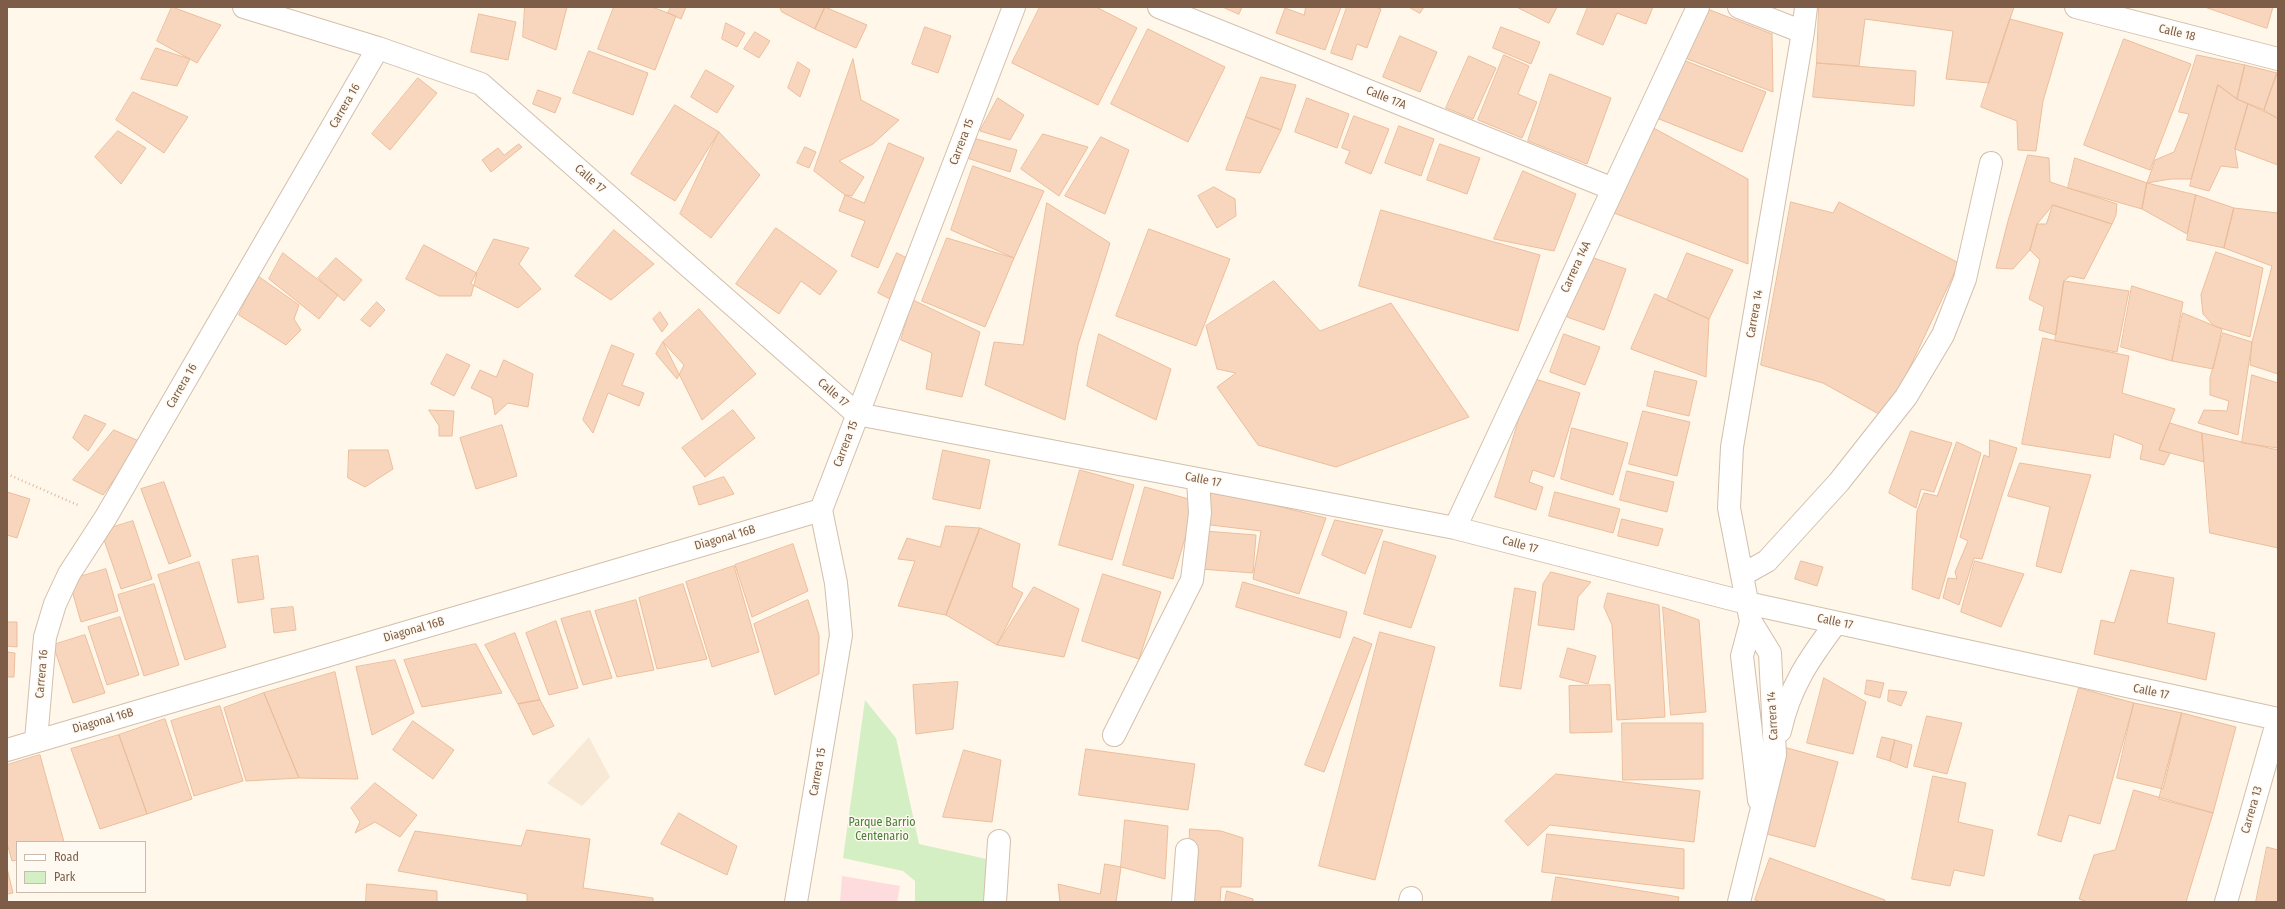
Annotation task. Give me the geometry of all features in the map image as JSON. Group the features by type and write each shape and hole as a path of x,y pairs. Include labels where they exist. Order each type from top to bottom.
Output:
{"street":[{"name":"Calle 17","path":"244,7 378,48 481,84 857,414 1455,528 1749,612 1836,623 2278,719"},
{"name":"Carrera 15","path":"796,902 841,636 836,583 821,510 1014,7"},
{"name":"Calle 17A","path":"1159,7 1613,189"},
{"name":"Carrera 14A","path":"1455,528 1698,7"},
{"path":"1739,7 1804,32"},
{"name":"Carrera 14","path":"1739,902 1775,755 1770,653 1749,612 1729,508 1732,447 1804,32 1806,7"},
{"name":"Calle 18","path":"2076,7 2278,59"},
{"name":"Carrera 16","path":"36,740 44,637 55,604 69,574 106,517 378,48"},
{"path":"1742,575 1767,561 1838,482 1906,397 1943,335 1965,279 1991,163"},
{"path":"1114,735 1192,580 1200,513 1198,479"},
{"name":"Diagonal 16B","path":"7,750 36,740 821,510"},
{"name":"Carrera 14","path":"1749,612 1742,656 1761,813"},
{"path":"1775,755 1789,701 1806,663 1836,623"},
{"name":"Carrera 13","path":"2226,902 2278,719"},
{"path":"995,902 999,841"},
{"path":"1183,902 1187,850"}],"path":[{"path":"7,474 106,517"}],"shaded area":[{"path":"589,737 610,777 582,806 547,783"},
{"path":"842,876 900,886 897,902 840,902"}],"green space":[{"name":"Parque Barrio Centenario","path":"865,700 896,738 919,844 991,860 988,902 915,902 915,881 903,871 843,858"}],"building":[{"path":"172,7 221,25 197,63 157,41"},
{"path":"525,7 567,7 556,50 523,37"},
{"path":"614,7 652,7 676,16 655,70 598,49"},
{"path":"671,7 686,7 681,19 668,13"},
{"path":"780,7 825,7 815,29 782,12"},
{"path":"825,7 867,25 856,48 815,29"},
{"path":"1040,7 1096,7 1137,28 1098,105 1012,63"},
{"path":"1223,7 1242,7 1239,14"},
{"path":"1306,7 1341,7 1325,50 1276,33 1285,8 1304,15"},
{"path":"1347,7 1375,7 1381,9 1367,48 1357,44 1352,60 1331,53"},
{"path":"1409,7 1424,7 1420,13"},
{"path":"1517,7 1557,7 1549,23"},
{"path":"1588,7 1653,7 1646,24 1617,13 1603,45 1577,34"},
{"path":"1819,7 2014,7 1989,83 1946,79 1953,31 1865,19 1859,66 1817,63"},
{"path":"2205,7 2273,7 2267,28"},
{"path":"1705,8 1772,34 1773,92 1685,58"},
{"path":"479,14 516,22 508,60 471,52"},
{"path":"2010,19 2063,33 2043,101 2036,151 2018,150 2017,121 1981,107"},
{"path":"726,23 745,33 737,47 722,39"},
{"path":"925,27 951,36 938,73 912,64"},
{"path":"1501,27 1540,42 1531,64 1493,48"},
{"path":"1148,29 1225,67 1188,142 1111,104"},
{"path":"755,32 770,41 759,58 744,49"},
{"path":"1400,36 1437,52 1420,92 1383,77"},
{"path":"2124,39 2191,64 2150,170 2084,145"},
{"path":"156,48 190,59 177,86 141,79"},
{"path":"589,51 648,73 633,115 573,93"},
{"path":"1504,55 1529,66 1518,94 1537,102 1522,138 1478,120"},
{"path":"2197,55 2245,65 2237,99 2218,85 2191,179 2171,179 2147,183 2155,160 2174,152 2181,135 2189,114 2179,112"},
{"path":"1469,56 1496,68 1473,119 1446,108"},
{"path":"1678,58 1766,92 1742,152 1654,117"},
{"path":"853,59 861,100 899,120 873,144 839,161 864,177 852,196 845,195 814,171"},
{"path":"798,62 810,70 800,97 788,88"},
{"path":"1817,63 1916,71 1914,106 1813,97"},
{"path":"2245,65 2277,73 2264,110 2237,99"},
{"path":"706,70 734,86 717,113 691,97"},
{"path":"2278,73 2278,119 2264,110"},
{"path":"1550,74 1611,98 1587,164 1528,141"},
{"path":"1261,77 1296,85 1281,130 1246,117"},
{"path":"418,78 437,93 390,150 372,134"},
{"path":"2218,85 2237,99 2248,104 2235,149 2238,168 2221,166 2209,191 2190,186"},
{"path":"538,90 561,98 555,113 533,104"},
{"path":"133,92 188,117 164,153 116,120"},
{"path":"998,98 1024,115 1010,140 980,131"},
{"path":"1307,98 1349,114 1337,148 1295,132"},
{"path":"2248,104 2278,118 2278,165 2235,149"},
{"path":"675,105 719,132 675,201 631,174"},
{"path":"1354,116 1389,129 1371,174 1345,163 1350,151 1342,148"},
{"path":"1246,117 1281,130 1260,173 1226,170"},
{"path":"1648,125 1748,179 1748,264 1614,213"},
{"path":"1399,126 1434,139 1421,176 1385,163"},
{"path":"118,131 146,148 121,184 95,157"},
{"path":"719,132 760,175 711,238 680,214"},
{"path":"1043,134 1088,147 1059,196 1021,169"},
{"path":"1101,137 1129,150 1105,214 1065,196"},
{"path":"973,138 1017,150 1010,172 967,158"},
{"path":"889,143 924,158 878,268 851,256 865,221 839,211 845,195 864,203"},
{"path":"519,144 522,147 491,172 482,160 498,148 504,155"},
{"path":"1440,144 1480,158 1467,194 1427,180"},
{"path":"805,147 816,152 809,168 797,163"},
{"path":"2028,155 2049,158 2050,182 2117,204 2116,215 2112,224 2053,205 2037,224 2030,250 2013,269 1996,268 2008,221"},
{"path":"2075,158 2147,183 2142,209 2068,188"},
{"path":"973,166 1044,191 1014,258 951,230"},
{"path":"1523,171 1576,194 1554,251 1494,239"},
{"path":"2147,183 2196,195 2187,234 2142,209"},
{"path":"1214,187 1235,199 1236,216 1217,228 1198,196"},
{"path":"2196,195 2234,208 2224,248 2187,240"},
{"path":"1791,202 1833,213 1839,202 1959,263 1886,418 1823,383 1761,365"},
{"path":"1047,203 1110,243 1078,345 1065,420 985,385 994,342 1023,345"},
{"path":"2053,205 2112,224 2084,279 2070,276 2064,281 2056,335 2039,330 2044,307 2029,299 2040,260 2030,250 2037,224 2046,224"},
{"path":"2234,208 2278,213 2278,374 2250,365 2252,342 2272,266 2224,248"},
{"path":"1381,210 1540,255 1518,331 1359,286"},
{"path":"776,228 837,271 820,295 801,281 779,314 736,284"},
{"path":"1149,229 1230,259 1196,346 1116,316"},
{"path":"614,230 654,264 611,300 575,276"},
{"path":"947,238 1014,258 985,327 922,301"},
{"path":"494,239 529,248 519,264 541,289 518,308 471,284"},
{"path":"424,245 477,273 471,296 439,296 406,279"},
{"path":"2216,252 2263,268 2250,337 2214,326 2203,314 2201,295"},
{"path":"283,253 338,295 319,319 269,279"},
{"path":"897,253 913,261 894,301 878,293"},
{"path":"1687,253 1733,270 1709,319 1667,300"},
{"path":"1588,256 1626,269 1604,330 1567,317"},
{"path":"336,258 362,280 344,301 318,278"},
{"path":"258,276 299,305 294,319 301,330 286,345 239,315"},
{"path":"1274,281 1320,331 1391,303 1469,417 1336,467 1258,445 1217,387 1236,373 1217,369 1206,326"},
{"path":"2064,281 2129,291 2117,352 2055,341"},
{"path":"2132,286 2183,302 2172,361 2121,347"},
{"path":"1655,294 1709,319 1706,377 1631,349"},
{"path":"913,300 980,332 962,397 926,389 932,353 901,340"},
{"path":"377,302 385,310 370,327 361,320"},
{"path":"699,309 756,374 702,420 663,342"},
{"path":"660,312 668,324 662,332 653,319"},
{"path":"2183,313 2222,329 2213,369 2172,361"},
{"path":"2223,333 2252,342 2238,435 2198,423 2204,410 2227,411 2229,401 2210,395 2210,378"},
{"path":"1099,334 1171,369 1156,420 1087,386"},
{"path":"1564,334 1600,347 1585,385 1550,372"},
{"path":"2043,338 2129,356 2122,393 2175,409 2159,450 2170,453 2164,465 2140,459 2143,445 2114,434 2110,458 2022,444"},
{"path":"663,342 684,365 677,379 656,354"},
{"path":"612,345 634,354 622,385 644,393 639,406 608,393 593,433 583,420"},
{"path":"447,354 470,365 454,396 431,384"},
{"path":"504,360 533,374 528,407 508,403 495,415 492,398 471,388 480,370 496,377"},
{"path":"1655,371 1697,381 1689,416 1647,406"},
{"path":"2252,375 2278,383 2278,448 2242,443"},
{"path":"1532,378 1580,393 1554,477 1533,470 1529,482 1543,487 1536,510 1495,497"},
{"path":"429,410 454,411 452,436 439,436 439,426"},
{"path":"733,410 755,438 705,477 682,448"},
{"path":"1643,411 1690,422 1677,476 1629,464"},
{"path":"85,415 106,424 88,451 73,438"},
{"path":"2170,423 2202,433 2204,462 2159,450"},
{"path":"502,425 517,476 476,489 460,438"},
{"path":"1572,428 1628,443 1613,495 1561,479"},
{"path":"114,430 141,442 103,495 73,480"},
{"path":"1911,431 1952,443 1934,492 1921,489 1916,508 1889,493"},
{"path":"2202,433 2278,450 2278,548 2210,533"},
{"path":"1990,440 2017,448 1982,559 1974,558 1959,605 1943,598 1948,578 1957,579 1955,572 1968,541 1960,537 1984,455 1989,457"},
{"path":"1957,442 1981,453 1939,599 1912,589 1917,511 1924,493 1937,496"},
{"path":"349,450 388,450 393,469 365,487 348,478"},
{"path":"943,450 990,460 980,509 933,499"},
{"path":"2020,463 2091,475 2061,573 2036,566 2050,507 2008,496"},
{"path":"1080,470 1134,485 1112,560 1059,545"},
{"path":"1627,471 1674,482 1667,512 1620,500"},
{"path":"724,477 734,494 699,505 693,487"},
{"path":"164,482 191,556 169,564 141,489"},
{"path":"1145,487 1196,501 1173,579 1123,565"},
{"path":"1212,490 1326,518 1299,594 1253,579 1261,531 1202,524"},
{"path":"7,492 30,499 17,538 7,535"},
{"path":"1555,492 1620,509 1613,533 1549,516"},
{"path":"1622,519 1663,529 1658,546 1618,536"},
{"path":"1335,520 1383,530 1365,574 1322,555"},
{"path":"133,521 152,579 121,589 101,531"},
{"path":"946,526 980,528 946,615 898,606 915,561 898,559 907,538 940,547"},
{"path":"980,528 1020,544 1012,587 1023,593 997,645 946,615"},
{"path":"1204,531 1256,535 1253,573 1201,569"},
{"path":"1384,541 1436,556 1411,628 1364,614"},
{"path":"793,544 808,591 752,617 735,565"},
{"path":"258,556 264,599 238,603 232,560"},
{"path":"1801,561 1823,567 1817,586 1795,579"},
{"path":"1975,561 2024,574 2001,627 1961,612"},
{"path":"199,562 226,647 185,660 158,575"},
{"path":"734,566 759,652 712,667 686,582"},
{"path":"106,569 118,611 81,622 69,580"},
{"path":"2131,570 2174,578 2167,623 2215,633 2206,680 2094,654 2101,620 2114,623"},
{"path":"1551,572 1591,582 1578,597 1574,630 1538,625 1543,584"},
{"path":"1103,574 1161,592 1139,659 1082,641"},
{"path":"1243,582 1347,612 1340,638 1236,607"},
{"path":"154,584 179,665 144,676 118,595"},
{"path":"683,584 707,659 657,669 639,598"},
{"path":"1034,587 1079,609 1064,657 997,645"},
{"path":"1515,588 1536,592 1521,689 1500,686"},
{"path":"1608,593 1659,605 1665,717 1617,720 1612,625 1604,607"},
{"path":"636,600 654,670 617,677 595,611"},
{"path":"808,600 819,635 819,674 775,695 754,624"},
{"path":"293,607 296,630 274,633 271,609"},
{"path":"1663,607 1699,620 1706,712 1671,715"},
{"path":"590,611 612,678 583,685 561,619"},
{"path":"120,617 139,675 107,685 88,627"},
{"path":"556,621 578,688 549,695 526,633"},
{"path":"7,622 17,622 17,647 7,646"},
{"path":"1380,632 1435,647 1375,880 1319,866"},
{"path":"515,633 540,700 518,704 485,645"},
{"path":"85,635 105,693 73,703 53,645"},
{"path":"1354,637 1372,644 1324,772 1305,765"},
{"path":"476,644 502,693 422,707 404,660"},
{"path":"1568,648 1596,656 1588,684 1560,677"},
{"path":"7,652 15,653 14,677 7,677"},
{"path":"395,660 414,713 372,735 356,667"},
{"path":"335,672 358,779 299,778 264,693"},
{"path":"1824,678 1866,702 1853,754 1807,743"},
{"path":"1867,680 1884,683 1880,698 1865,694"},
{"path":"958,682 953,729 916,734 913,685"},
{"path":"1610,685 1612,732 1570,733 1569,686"},
{"path":"2079,688 2134,703 2100,824 2069,815 2061,842 2038,835"},
{"path":"1889,690 1907,692 1901,706 1888,701"},
{"path":"264,693 299,778 246,781 224,708"},
{"path":"540,700 554,726 533,735 518,704"},
{"path":"2134,703 2182,713 2163,789 2117,778"},
{"path":"220,706 243,781 194,796 171,721"},
{"path":"2182,713 2236,727 2213,813 2159,799"},
{"path":"1927,716 1962,723 1947,774 1914,766"},
{"path":"165,719 192,799 147,814 119,735"},
{"path":"413,721 454,750 433,779 393,750"},
{"path":"1622,723 1703,723 1703,779 1623,780"},
{"path":"119,735 147,814 100,829 71,749"},
{"path":"1882,737 1895,740 1890,761 1877,757"},
{"path":"1895,740 1912,745 1907,768 1890,761"},
{"path":"1780,746 1838,762 1815,847 1756,831"},
{"path":"1086,749 1195,764 1188,810 1079,795"},
{"path":"964,750 1001,760 992,822 943,817"},
{"path":"40,755 64,841 16,841 16,860 12,861 7,843 7,765"},
{"path":"1556,774 1700,791 1694,842 1550,825 1528,846 1505,821"},
{"path":"1933,776 1966,783 1958,822 1993,830 1984,876 1954,870 1950,886 1912,879"},
{"path":"375,783 417,815 400,837 375,822 355,833 360,822 351,808"},
{"path":"2134,790 2213,813 2186,902 2088,902 2079,899 2094,855 2115,850"},
{"path":"679,813 737,846 727,875 661,844"},
{"path":"1125,820 1168,826 1165,879 1121,867"},
{"path":"1190,829 1221,831 1243,838 1241,887 1221,887 1220,902 1187,902"},
{"path":"527,830 590,839 583,888 653,898 653,902 527,902 527,894 398,871 415,831 521,846"},
{"path":"1547,834 1684,849 1684,889 1542,872"},
{"path":"2267,847 2278,850 2278,902 2256,902"},
{"path":"1770,858 1885,900 1885,902 1761,902 1755,900"},
{"path":"1105,864 1121,867 1116,902 1060,902 1058,884 1100,894"},
{"path":"7,868 13,893 7,894"},
{"path":"1556,877 1679,897 1678,902 1552,902"},
{"path":"367,884 437,891 437,902 366,902"},
{"path":"1227,891 1253,899 1253,902 1225,902"}]}
